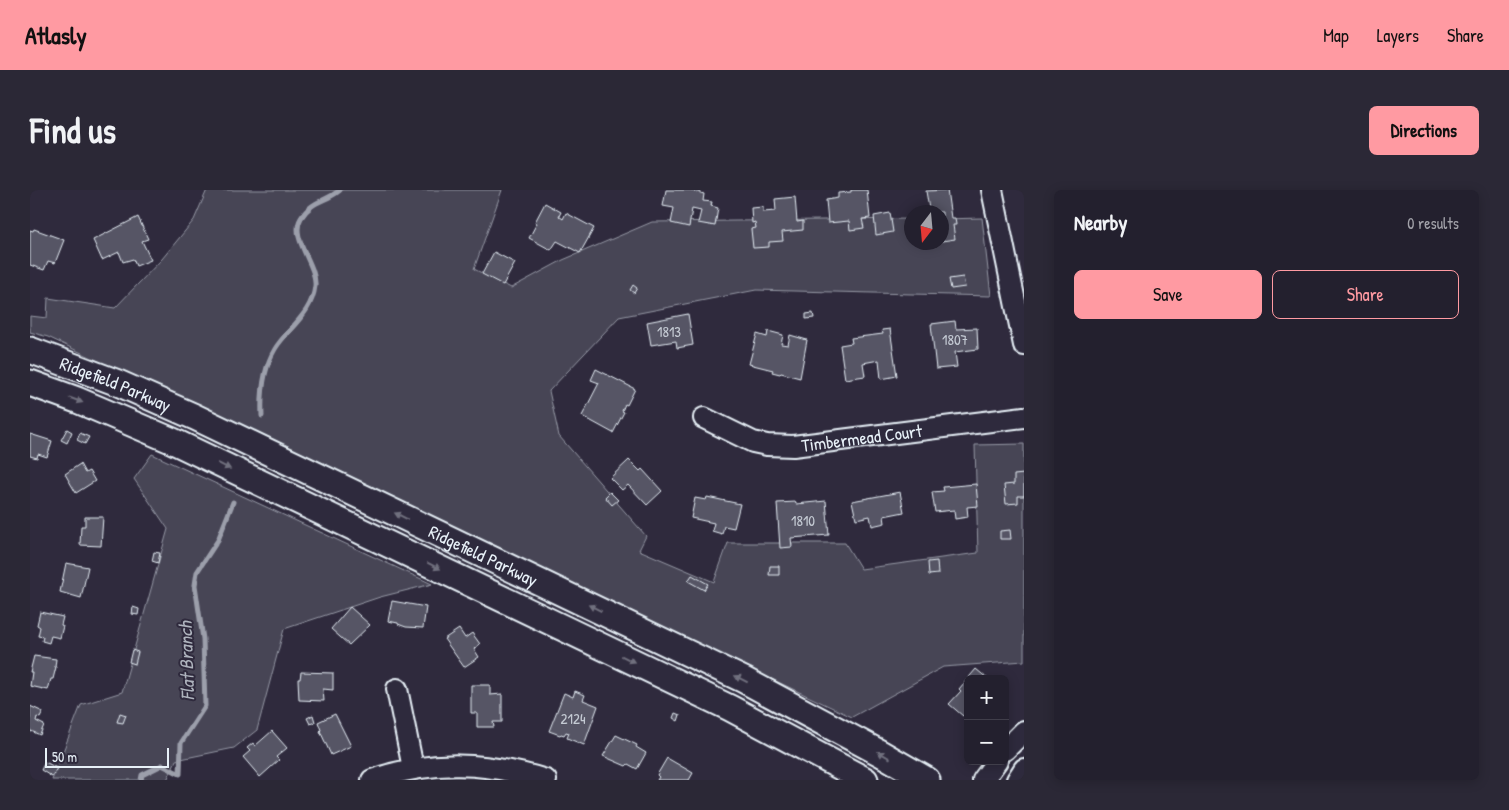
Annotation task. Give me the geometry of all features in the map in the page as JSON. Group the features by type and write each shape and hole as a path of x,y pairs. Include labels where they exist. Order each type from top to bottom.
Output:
{"main road":[{"name":"Ridgefield Parkway","path":"30,350 110,380 195,417 671,644 817,719 926,780"},
{"name":"Ridgefield Parkway","path":"30,383 92,406 173,441 721,704 865,780"}],"street":[{"path":"992,190 1024,345"},
{"name":"Timbermead Court","path":"704,418 753,442 767,445 793,446 1024,417"},
{"path":"397,689 413,768"},
{"path":"1009,746 1024,732"},
{"path":"372,780 413,768 474,765 515,771 546,780"},
{"path":"983,780 994,765"},
{"path":"1017,780 1024,769"}],"shaded area":[{"path":"207,190 502,190 474,269 511,288 563,260 652,222 904,219 904,250 949,250 949,219 982,218 991,296 756,290 619,317 549,391 559,436 646,536 639,550 714,582 728,543 845,543 861,569 978,553 975,445 1024,444 1024,661 943,667 852,717 48,337 30,332 30,316 47,318 48,298 115,308 162,259 194,220"},
{"path":"152,454 432,584 380,597 284,629 257,730 234,748 176,760 167,780 52,780 81,705 122,692 168,529 134,479"}],"building":[{"path":"666,190 691,190 704,194 703,201 712,202 711,206 718,208 715,226 698,223 701,211 692,209 689,227 671,223 674,208 663,206"},
{"path":"851,190 867,190 870,218 862,219 864,228 850,230 849,221 828,223 826,200 838,198 838,193 851,192"},
{"path":"947,190 951,218 955,218 956,225 953,225 955,239 949,240 949,205 928,205 926,191"},
{"path":"795,197 797,222 803,221 803,230 782,232 783,241 769,242 769,247 753,248 751,229 756,228 755,222 752,223 751,208 763,207 763,212 776,211 775,199"},
{"path":"545,203 561,212 559,216 563,219 566,213 594,228 580,253 557,241 551,250 529,238"},
{"path":"890,213 893,232 876,235 874,216"},
{"path":"138,217 148,239 142,241 151,260 136,266 133,259 123,262 119,252 102,260 93,240"},
{"path":"34,229 64,240 55,263 48,261 44,270 30,265 30,230 33,231"},
{"path":"494,252 515,263 503,285 482,274"},
{"path":"963,277 965,287 951,289 949,279"},
{"path":"633,285 637,288 634,293 630,290"},
{"path":"813,313 814,318 806,319 806,314"},
{"path":"688,314 693,345 677,348 676,341 651,345 647,322"},
{"path":"955,321 956,329 977,328 978,349 955,352 957,367 936,369 931,324"},
{"path":"890,329 897,376 881,379 879,360 863,363 865,376 845,379 840,345 852,343 851,338 883,334 882,330"},
{"path":"768,331 783,335 781,344 788,345 790,335 807,340 800,378 772,372 773,370 749,364 757,334 767,337"},
{"path":"596,369 635,389 627,405 625,404 622,411 624,412 613,433 582,416 599,383 591,380"},
{"path":"67,429 72,432 67,443 61,440"},
{"path":"80,433 89,437 85,444 77,440"},
{"path":"30,434 52,441 47,457 38,454 37,458 30,456"},
{"path":"629,460 640,471 642,469 662,491 647,505 628,485 622,490 610,478"},
{"path":"80,464 85,473 89,471 95,481 76,493 65,474"},
{"path":"1024,474 1024,496 1018,496 1018,503 1006,504 1004,485 1014,484 1014,475"},
{"path":"976,484 978,506 967,507 968,517 955,519 954,510 935,512 932,492 944,491 943,487"},
{"path":"610,492 618,500 612,505 605,497"},
{"path":"900,492 904,512 884,516 885,523 872,526 870,516 856,519 852,501"},
{"path":"707,497 740,504 734,528 724,526 722,534 712,531 714,523 691,518 695,498 706,500"},
{"path":"826,501 829,535 791,538 792,547 780,548 777,503 796,502 796,504"},
{"path":"85,517 103,517 101,546 80,545 81,526 85,526"},
{"path":"1010,530 1011,539 1000,539 1000,531"},
{"path":"154,552 160,553 158,563 152,561"},
{"path":"937,561 938,574 929,575 928,562"},
{"path":"66,563 88,567 81,598 60,592"},
{"path":"770,566 779,566 779,575 769,575"},
{"path":"692,575 708,584 704,590 688,581"},
{"path":"392,601 426,607 423,628 406,627 388,621"},
{"path":"133,607 139,609 138,615 132,614"},
{"path":"350,607 370,625 349,645 331,629"},
{"path":"40,612 63,617 60,638 51,636 49,643 42,641 43,637 38,636 40,627 37,625"},
{"path":"459,629 465,638 472,633 480,644 474,649 479,657 464,667 444,639"},
{"path":"132,650 138,652 135,664 129,662"},
{"path":"34,656 56,659 53,679 51,679 48,690 30,686 32,672 30,672"},
{"path":"976,669 983,675 971,675"},
{"path":"301,672 333,673 333,690 323,689 324,701 299,700 298,679 300,679"},
{"path":"964,683 963,716 949,704 961,691 959,689"},
{"path":"471,685 490,685 490,695 502,694 502,722 493,722 494,727 477,727 477,713 471,713"},
{"path":"575,691 585,695 583,700 598,706 584,745 567,738 569,733 566,732 564,735 560,735 549,731 564,693 573,697"},
{"path":"30,706 43,712 40,718 37,717 36,721 44,725 40,735 31,731 30,733"},
{"path":"120,713 126,715 123,723 117,722"},
{"path":"675,713 680,715 678,721 673,718"},
{"path":"335,714 351,746 331,755 318,722"},
{"path":"313,715 315,722 310,724 307,718"},
{"path":"272,731 287,748 276,757 279,760 260,777 243,757 250,751 247,748 253,743 255,746"},
{"path":"616,735 637,745 636,747 646,753 637,769 603,756"},
{"path":"667,758 693,773 689,780 657,780 659,777 657,775"},
{"path":"45,762 57,768 52,777 41,770"}],"waterway":[{"name":"Flat Branch","path":"262,416 264,382 271,357 280,341 299,320 309,305 315,286 312,269 298,234 298,226 305,212 314,204 340,190"},
{"name":"Flat Branch","path":"141,780 142,775 162,765 180,774 181,743 205,706 203,639 195,585 197,572 218,540 233,502"}]}
